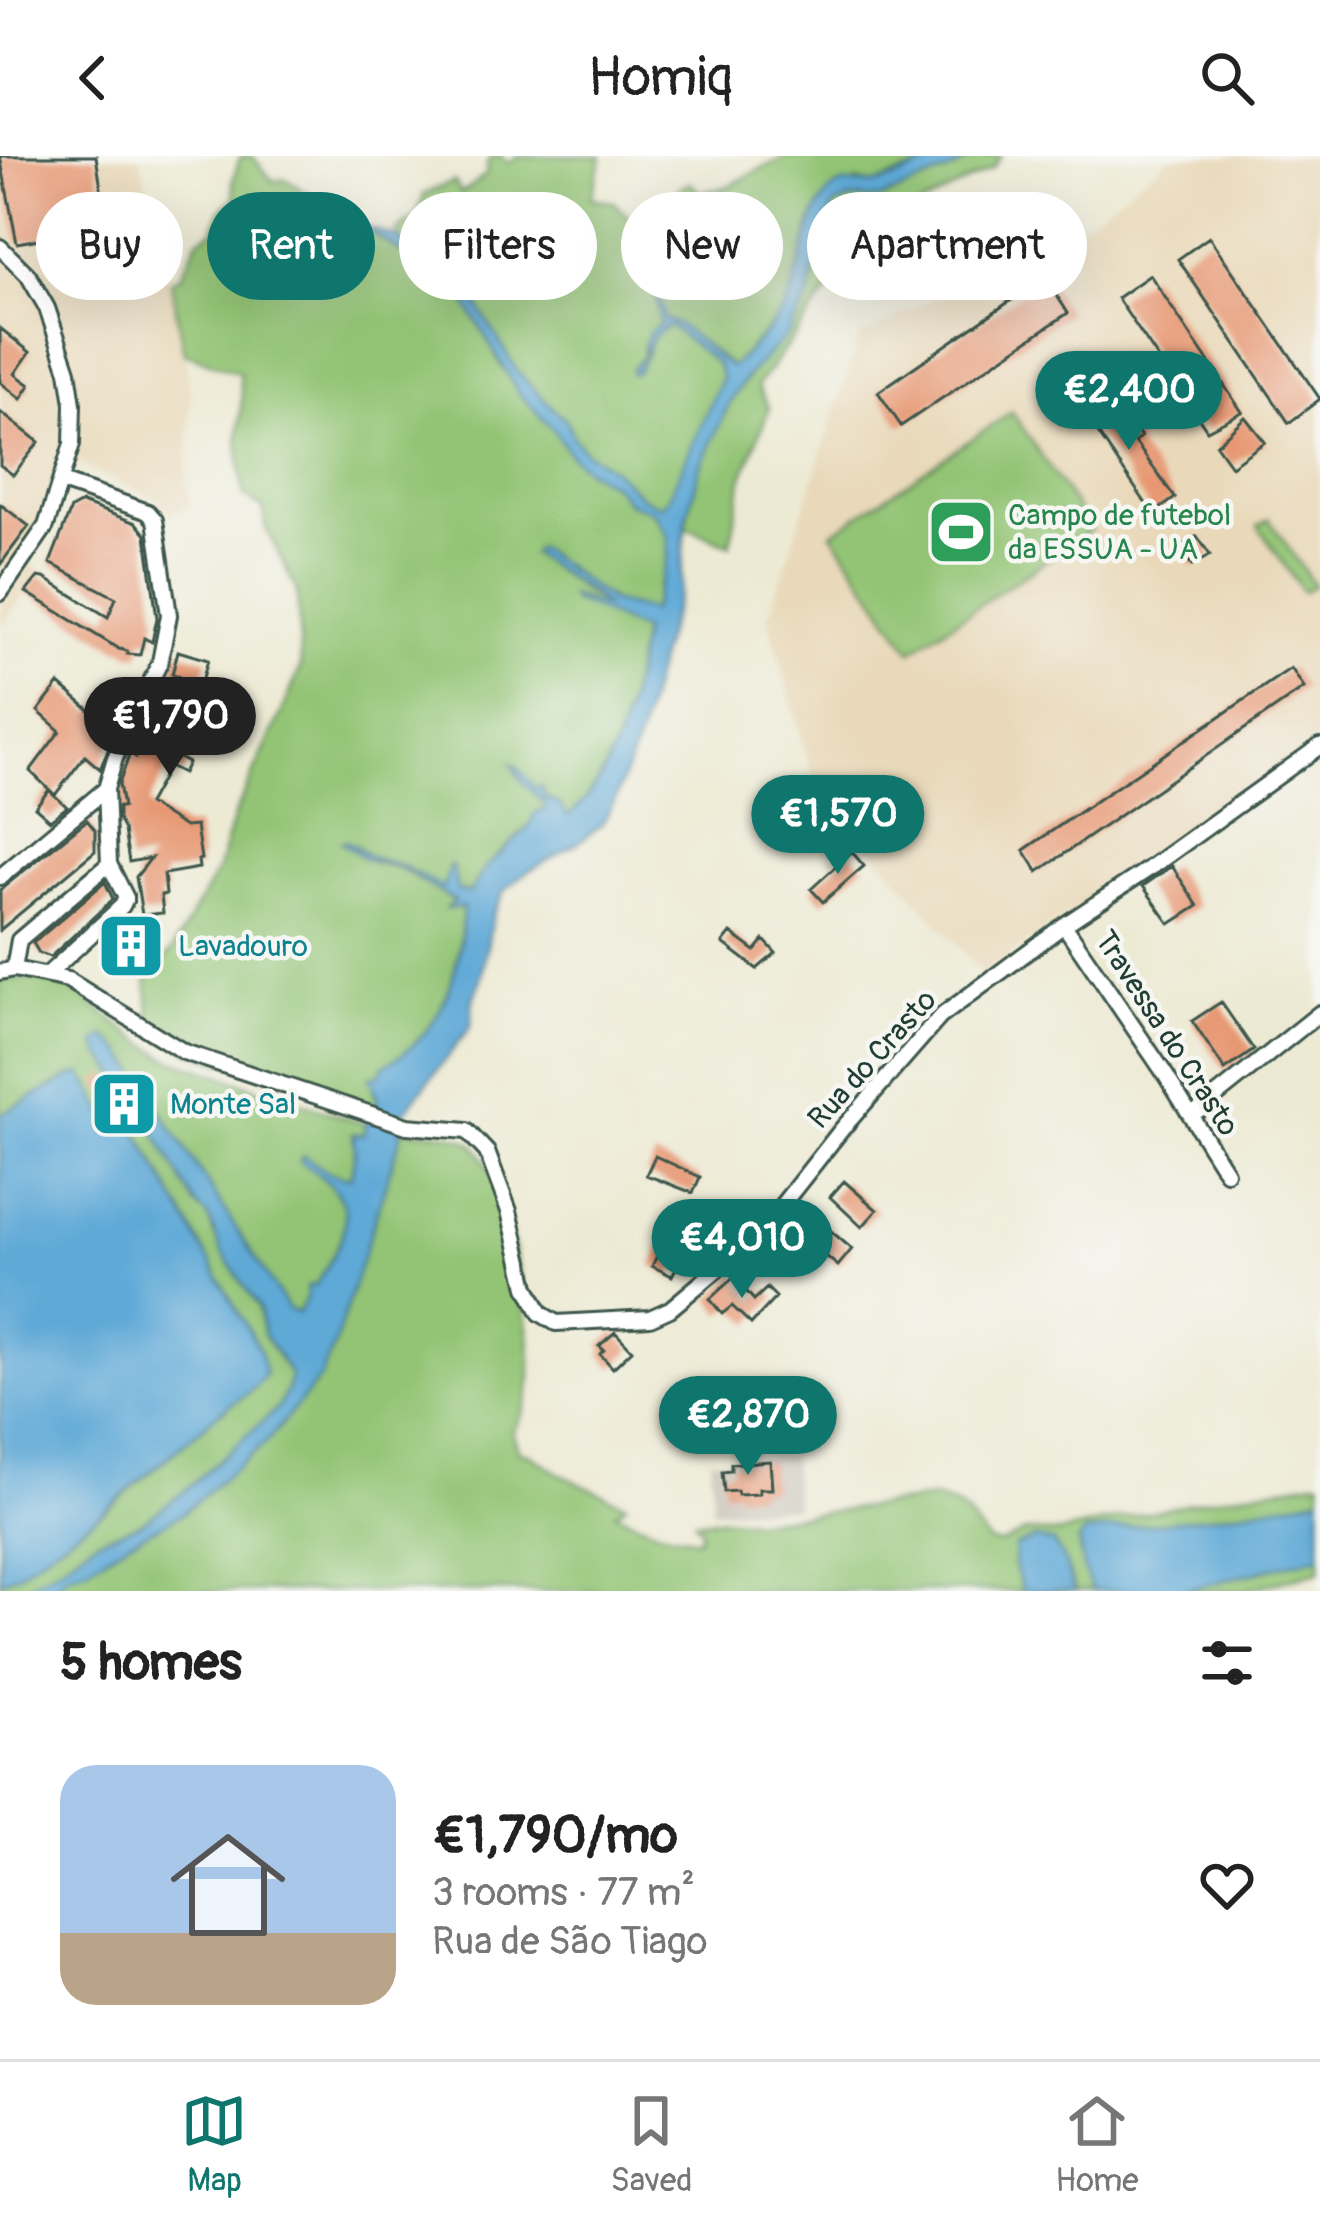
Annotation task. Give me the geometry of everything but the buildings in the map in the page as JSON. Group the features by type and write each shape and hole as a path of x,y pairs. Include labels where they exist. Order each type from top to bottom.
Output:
{"street":[{"path":"0,247 28,275 47,308 64,355 73,404 72,444 46,526 0,593"},
{"path":"47,974 122,907 126,898 109,864 106,789 115,758 160,662 169,615 155,520 148,512 62,482"},
{"name":"Rua do Crasto","path":"7,971 47,974 84,988 184,1052 407,1126 467,1131 487,1152 509,1211 527,1287 540,1313 556,1324 650,1318 670,1309 759,1234 940,1017 1320,746"},
{"path":"0,878 106,789"},
{"path":"7,971 19,940 109,864"},
{"name":"Travessa do Crasto","path":"1064,925 1226,1172"},
{"path":"1191,1116 1320,1013"}],"shaded area":[{"path":"0,156 139,156 148,192 36,192 36,300 175,300 191,397 187,482 191,507 171,514 155,498 80,464 62,482 30,563 42,573 0,627"},
{"path":"1171,156 1320,156 1320,740 983,974 815,785 768,619 859,337 932,300 1087,300 1087,221"},
{"path":"792,1456 795,1507 712,1510 710,1459"}],"green space":[{"path":"252,156 273,181 285,179 306,192 234,192 240,157"},
{"path":"495,156 508,163 518,156 602,156 593,192 462,192 486,175 488,161"},
{"path":"786,156 944,156 875,184 856,181 845,192 807,192 807,240 788,301 780,316 732,367 665,319 662,311 660,324 643,345 642,358 656,333 670,326 717,363 722,378 668,500 661,506 642,497 613,469 586,452 567,422 518,373 474,300 597,300 597,199 613,202 621,210 621,300 783,300 783,192 700,192 725,187"},
{"path":"975,156 1001,156 993,168 947,192 897,192"},
{"path":"454,181 460,192 429,192"},
{"path":"690,183 700,192 674,192"},
{"path":"207,234 207,300 375,300 375,235 399,250 399,300 464,300 501,366 569,454 614,485 629,503 652,511 668,536 668,557 652,611 613,602 548,554 533,554 607,608 578,596 586,604 642,630 611,756 600,779 568,817 516,765 517,774 546,809 487,866 470,893 457,890 449,867 444,889 400,865 370,857 342,842 371,862 400,868 463,907 458,954 446,998 422,1036 384,1065 373,1090 378,1101 369,1110 188,1051 142,1024 150,1012 147,979 172,951 218,869 234,816 301,666 297,591 265,526 264,509 243,495 239,373 184,353 174,300 183,300 183,272 198,239"},
{"path":"821,300 757,386 769,408 742,480 730,545 686,527 700,470 723,415 806,302"},
{"name":"Campo de futebol da ESSUA - UA","path":"1012,412 1091,530 911,651 832,533"},
{"path":"1269,519 1314,585 1303,592 1258,526"},
{"path":"0,980 45,980 77,993 170,1059 368,1125 364,1134 353,1134 351,1177 331,1173 302,1157 301,1162 335,1190 345,1218 337,1248 316,1285 308,1286 298,1314 288,1310 124,1053 106,1037 101,1055 130,1089 196,1205 208,1216 259,1309 263,1333 291,1376 278,1408 143,1522 96,1540 19,1591 0,1591 0,1582 107,1509 224,1411 260,1351 137,1131 109,1119 82,1075 0,1115"},
{"path":"401,1130 467,1140 486,1162 497,1187 515,1252 530,1349 528,1396 512,1432 519,1451 626,1504 615,1513 659,1531 698,1539 701,1530 695,1521 752,1521 934,1499 964,1512 989,1542 1001,1544 1025,1532 1060,1533 1202,1500 1320,1480 1320,1497 1218,1515 1079,1550 1092,1591 1075,1591 1069,1573 1035,1539 1015,1546 1014,1565 1022,1591 54,1591 65,1575 87,1568 180,1515 266,1443 290,1412 335,1344"},
{"path":"1320,1556 1320,1571 1243,1591 1182,1591"}],"water":[{"path":"944,156 975,156 897,192 830,192 846,184 881,183"},
{"path":"375,230 396,237 399,250 375,236"},
{"path":"807,239 807,300 787,335 730,402 700,467 686,522 680,590 640,734 615,800 601,825 504,891 493,914 471,1026 404,1113 400,1139 320,1378 266,1443 180,1515 87,1568 65,1575 54,1591 19,1591 96,1540 143,1522 183,1492 278,1408 291,1376 263,1333 259,1308 222,1252 208,1216 196,1205 130,1089 96,1043 106,1036 124,1053 288,1309 298,1313 308,1286 316,1285 337,1248 345,1217 335,1190 300,1162 303,1156 332,1173 351,1177 353,1134 364,1134 369,1110 378,1101 370,1077 380,1075 384,1065 405,1052 435,1018 453,977 462,931 463,907 446,909 455,901 400,868 365,859 341,842 347,841 370,857 400,865 443,888 453,867 457,890 469,893 487,866 529,827 534,814 546,809 512,764 535,788 541,786 545,798 559,804 568,816 600,779 620,731 642,631 573,602 570,596 607,608 532,554 537,547 613,602 651,611 668,557 668,536 653,511 629,503 614,485 569,454 518,392 464,300 475,300 518,373 567,422 586,452 613,469 642,497 661,506 722,378 716,363 670,326 653,339 637,372 632,374 644,355 647,337 660,324 656,300 665,319 732,367 769,329 792,290"},
{"path":"82,1074 109,1119 137,1131 260,1351 265,1375 106,1509 0,1582 0,1115"},
{"path":"1320,1497 1320,1556 1182,1591 1092,1591 1083,1567 1079,1541 1084,1533"},
{"path":"1035,1539 1053,1542 1075,1591 1022,1591 1014,1565 1015,1546"}],"place":[{"name":"Campo de futebol da ESSUA - UA","path":"961,532"},
{"name":"Lavadouro","path":"131,946"},
{"name":"Monte Sal","path":"124,1104"}]}
